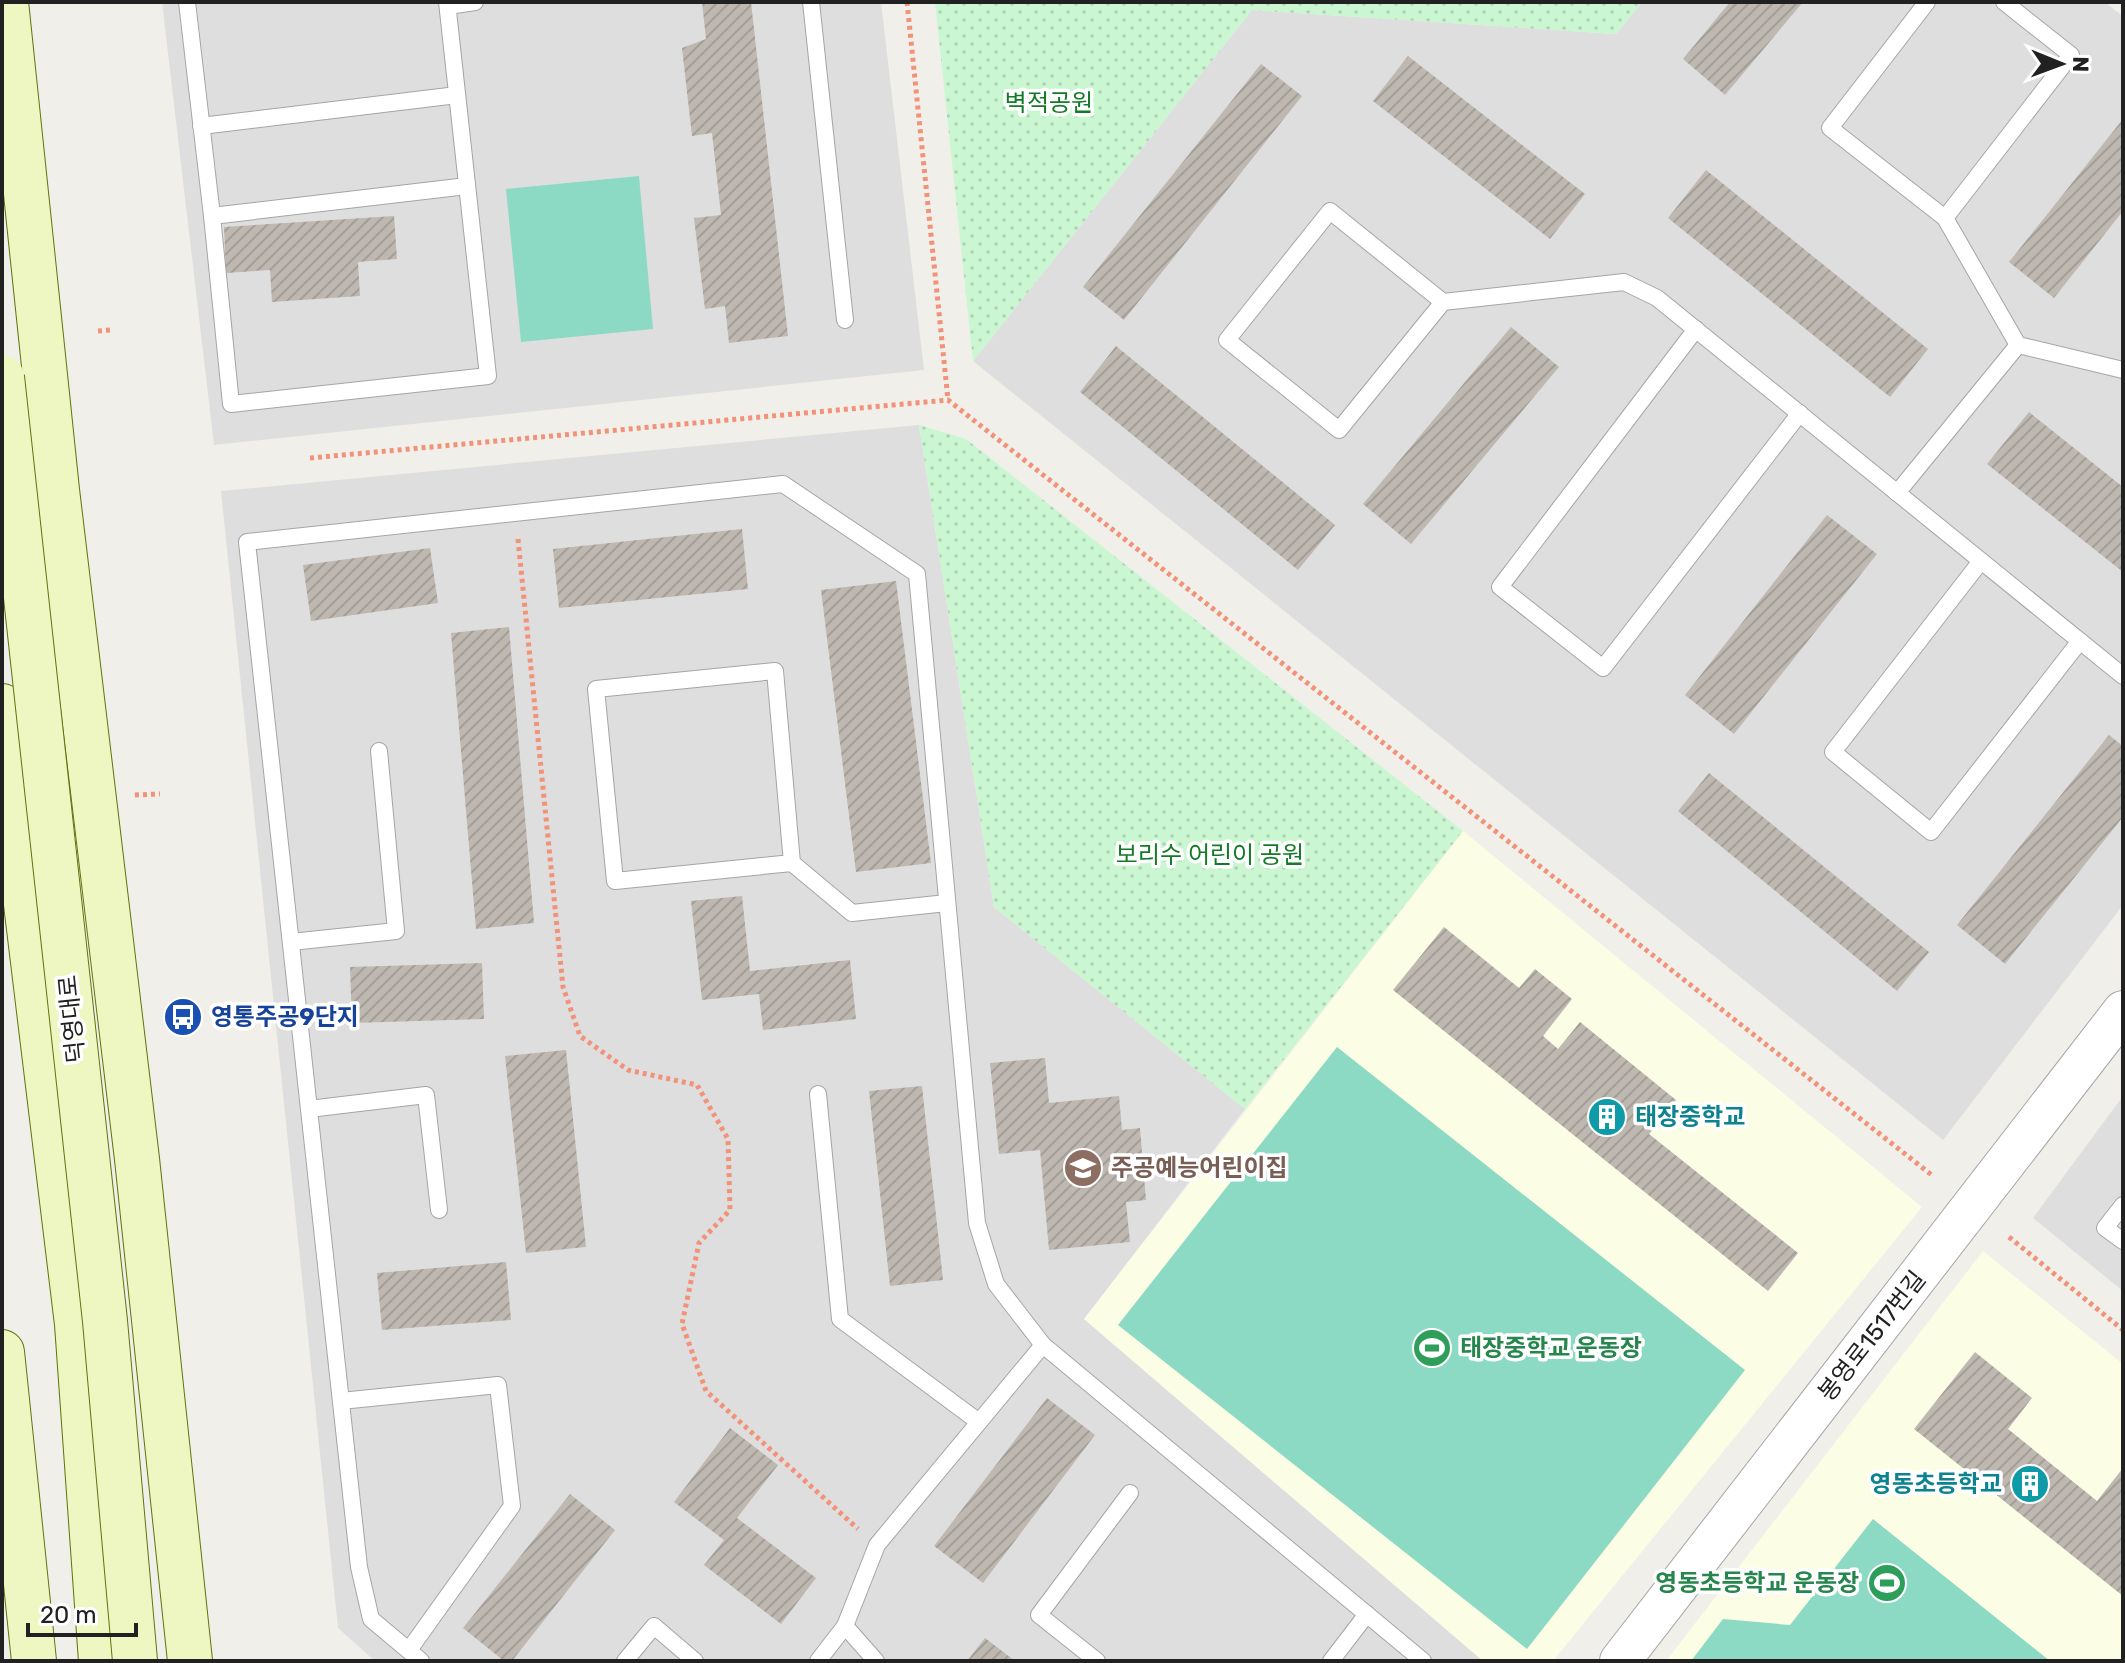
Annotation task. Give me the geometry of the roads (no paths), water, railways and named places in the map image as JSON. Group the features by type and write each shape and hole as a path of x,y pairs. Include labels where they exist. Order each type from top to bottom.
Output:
{"main road":[{"path":"6,2 57,490 139,1174 190,1661"},
{"name":"덕영대로","path":"2,377 105,1321 135,1661"},
{"name":"덕영대로","path":"2,706 77,1324 101,1661"},
{"path":"2,1352 34,1661"}],"street":[{"name":"봉영로1517번길","path":"1620,1661 2123,1011"}],"lane":[{"path":"187,2 231,404 488,376 447,4 475,2"},
{"path":"811,2 845,320"},
{"path":"1927,2 1830,128 1945,218 2018,345 2123,370"},
{"path":"1945,218 2071,55 2004,2"},
{"path":"201,126 457,95"},
{"path":"212,216 467,186"},
{"path":"1443,302 1330,211 1227,340 1339,430 1443,302 1624,282 1657,298 2123,676"},
{"path":"1696,329 1500,587 1603,668 1800,413"},
{"path":"1897,493 2018,345"},
{"path":"341,1401 498,1385 512,1506 415,1656 371,1619 359,1567 247,542 783,484 917,574 977,1223 996,1284 1043,1345 1423,1661"},
{"path":"1981,561 1833,752 1931,832 2080,641"},
{"path":"792,863 615,881 596,689 775,671 792,863 852,913 947,903"},
{"path":"291,942 396,931 379,751"},
{"path":"818,1094 840,1319 979,1422"},
{"path":"309,1109 426,1095 439,1210"},
{"path":"2123,1205 2105,1228 2123,1241"},
{"path":"818,1661 845,1626 877,1545 1043,1345"},
{"path":"1097,1661 1039,1615 1130,1493"},
{"path":"1331,1661 1367,1614"},
{"path":"625,1661 654,1626 695,1661"},
{"path":"845,1626 876,1661"}],"place":[{"name":"영통주공9단지","path":"183,1017"},
{"name":"태장중학교","path":"1607,1117"},
{"name":"주공예능어린이집","path":"1083,1168"},
{"name":"태장중학교 운동장","path":"1432,1348"},
{"name":"영동초등학교","path":"2030,1484"},
{"name":"영동초등학교 운동장","path":"1887,1583"}],"park label":[{"name":"벽적공원","path":"1049,103"},
{"name":"보리수 어린이 공원","path":"1210,855"}]}
